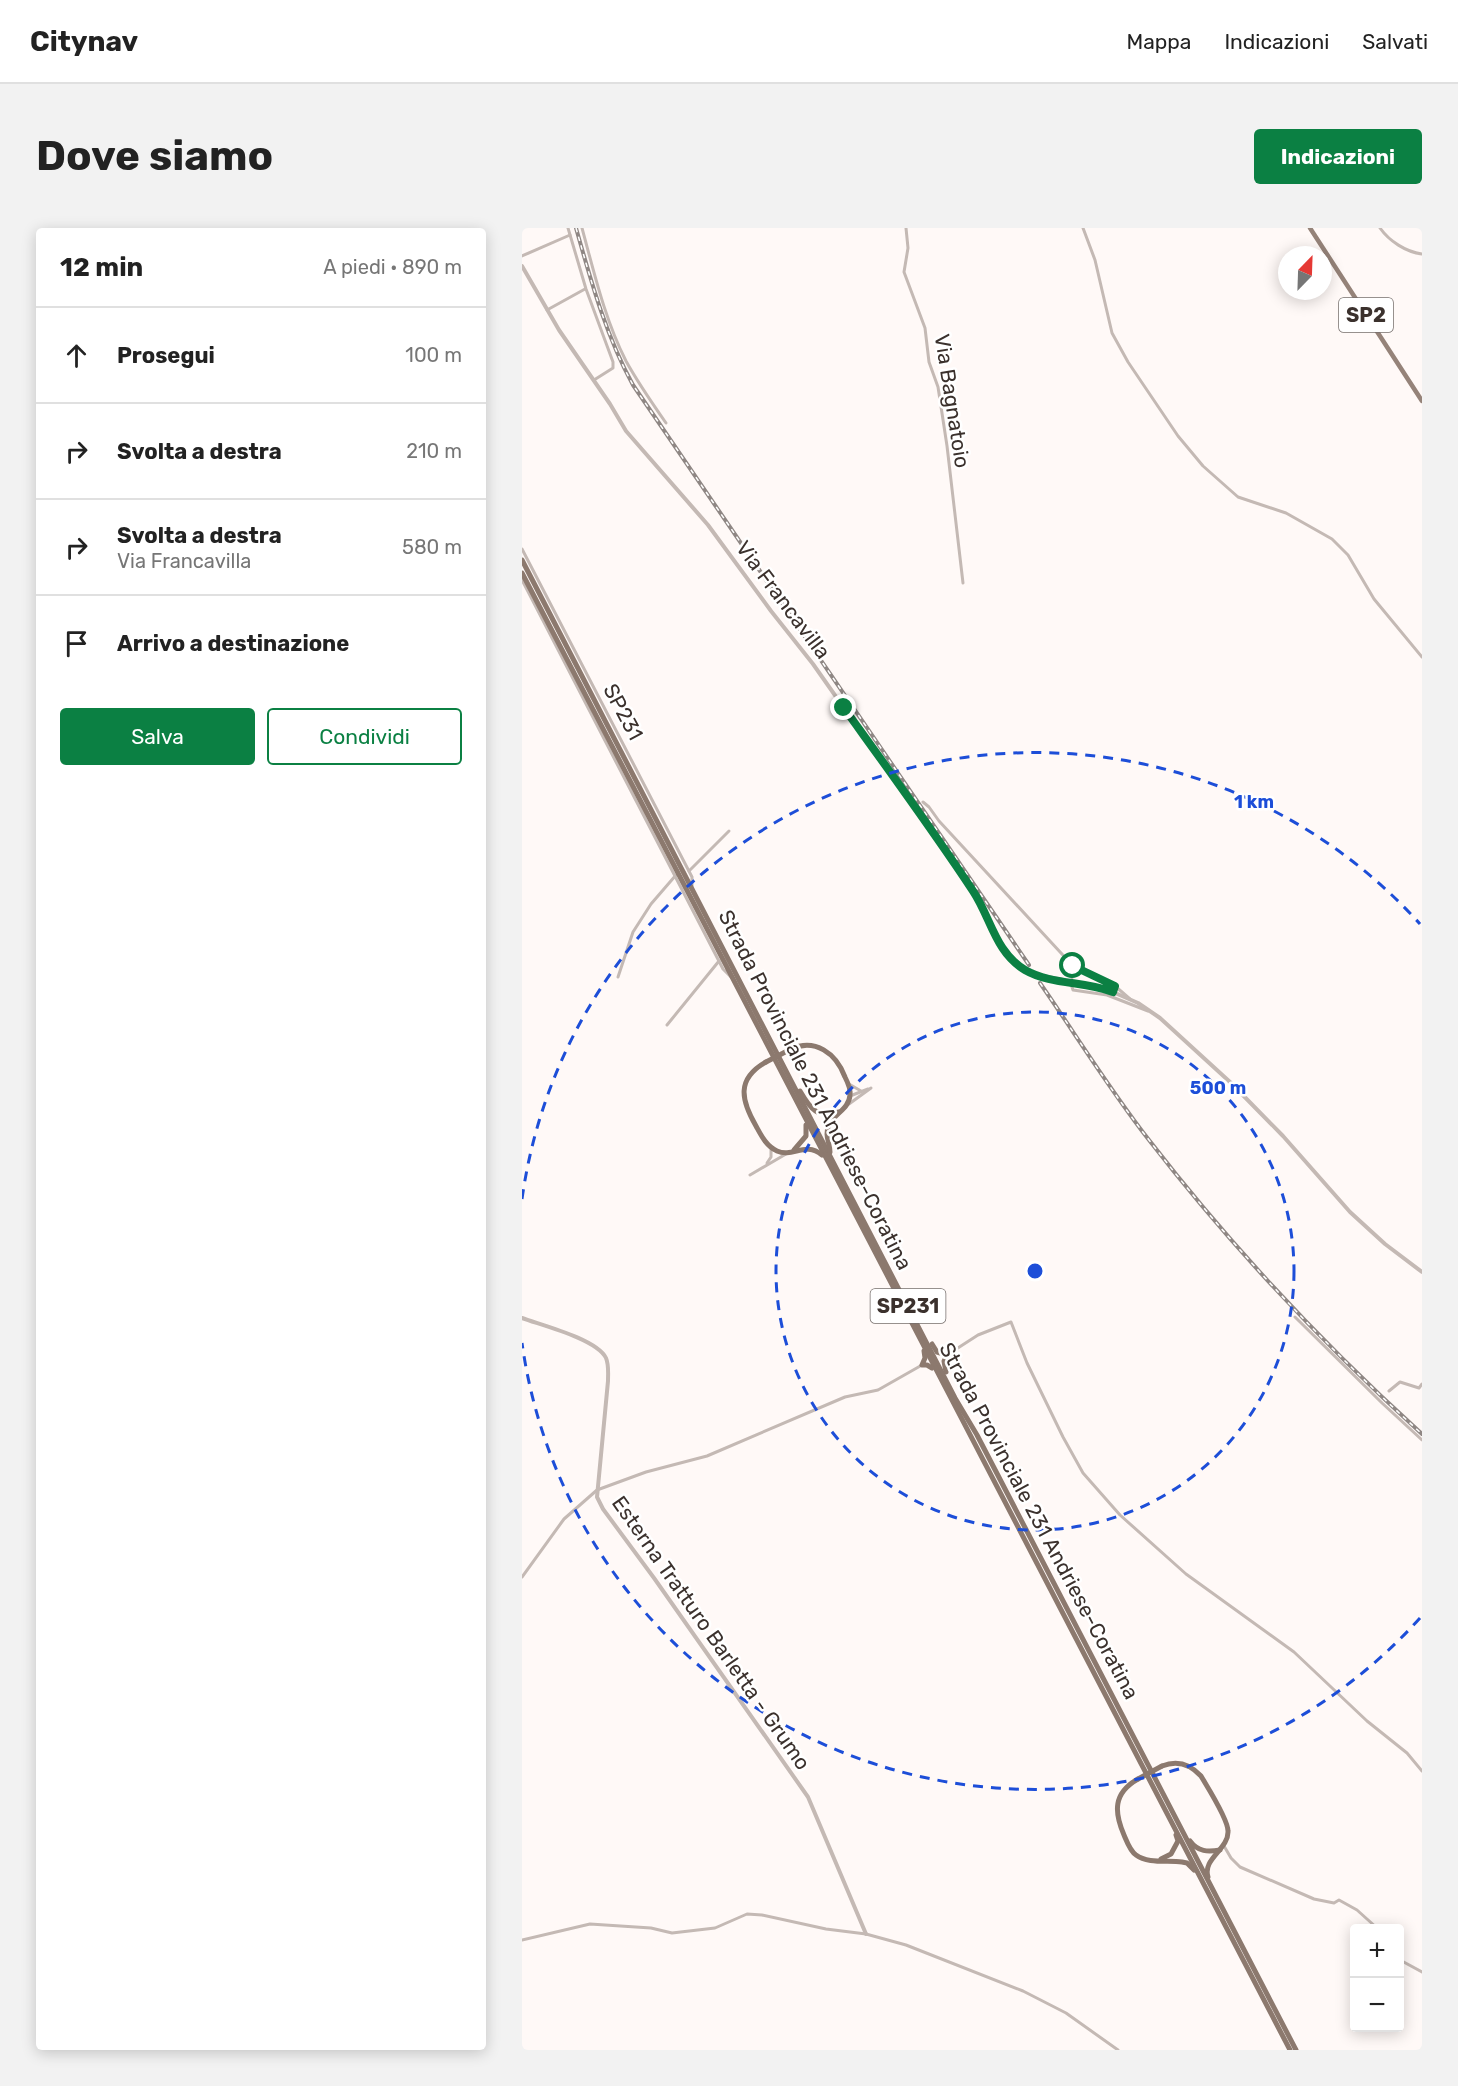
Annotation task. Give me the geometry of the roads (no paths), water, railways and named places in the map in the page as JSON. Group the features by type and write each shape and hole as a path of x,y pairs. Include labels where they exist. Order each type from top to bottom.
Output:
{"highway":[{"name":"Strada Provinciale 231 Andriese-Coratina","path":"522,560 954,1400"},
{"name":"Strada Provinciale 231 Andriese-Coratina","path":"522,573 734,978 906,1315 983,1446 1290,2050"},
{"path":"829,1154 831,1150 826,1135 829,1125 848,1105 850,1096 848,1083 836,1061 822,1048 807,1044 791,1049 752,1072 746,1079 743,1099 757,1127 771,1147 778,1152 816,1150 823,1156 832,1172"},
{"path":"788,1075 796,1084 808,1106 814,1111 827,1115 841,1112"},
{"path":"790,1152 806,1136 804,1118"},
{"path":"904,1300 913,1310 935,1349 940,1354 947,1355 944,1368 956,1393 954,1400"},
{"path":"906,1315 924,1352 921,1365 932,1367 954,1400"},
{"path":"1182,1763 1190,1766 1201,1776 1227,1826 1227,1840 1206,1873 1221,1912 1209,1900 1191,1866 1182,1862 1145,1860 1137,1856 1131,1850 1118,1821 1117,1804 1125,1789 1162,1766 1182,1763"},
{"path":"1165,1802 1192,1844 1207,1852 1222,1847"},
{"path":"1159,1860 1171,1854 1178,1845 1165,1815 1165,1802"},
{"name":"Strada Provinciale 231 Andriese-Coratina","path":"1221,1912 1296,2050"}],"main road":[{"name":"SP2","path":"1310,228 1422,401"}],"street":[{"path":"568,228 586,289 614,365 594,380"},
{"path":"582,228 618,345 633,373 666,423"},
{"name":"Via Bagnatoio","path":"906,228 908,248 904,272 925,328 929,362 938,387 963,583"},
{"path":"1083,228 1095,260 1112,333 1128,362 1178,436 1203,466 1238,496 1286,513 1332,539 1348,555 1374,599 1422,657"},
{"path":"1380,228 1386,237 1412,252 1422,254"},
{"path":"522,256 570,234"},
{"name":"Via Francavilla","path":"522,266 571,349 594,380 626,431 708,525 813,664 919,812 981,905 997,940 1010,959 1033,974 1113,992"},
{"path":"547,310 586,289"},
{"name":"SP231","path":"522,549 692,877 693,891"},
{"path":"522,580 719,960 728,976 734,978"},
{"path":"922,802 1073,966 1115,986 1150,1012 1230,1082 1283,1136 1356,1219 1422,1272"},
{"path":"689,872 729,831"},
{"path":"618,977 633,932 651,904 676,875"},
{"path":"667,1025 719,960"},
{"path":"1072,978 1073,966"},
{"path":"1071,984 1073,990 1107,995 1150,1012"},
{"path":"1115,986 1113,992 1130,999"},
{"path":"848,1083 862,1093"},
{"path":"850,1096 862,1093"},
{"path":"848,1105 862,1093"},
{"path":"769,1163 771,1147"},
{"path":"769,1163 778,1152"},
{"path":"776,1160 778,1152"},
{"path":"750,1175 790,1152"},
{"path":"1295,1317 1422,1440"},
{"name":"Esterna Tratturo Barletta - Grumo","path":"522,1318 586,1342 605,1356 608,1381 597,1497 603,1509 808,1797 866,1934"},
{"path":"947,1355 978,1335 1011,1322 1027,1363 1083,1473 1120,1515 1186,1574 1294,1652 1367,1721 1407,1752 1422,1771"},
{"path":"522,1577 564,1519 597,1490 646,1472 707,1456 845,1397 878,1390 921,1365"},
{"path":"1389,1390 1400,1383 1415,1388 1419,1388 1422,1384"},
{"path":"1222,1847 1240,1867 1314,1899 1334,1903 1339,1900 1357,1910 1372,1924"},
{"path":"522,1940 590,1924 651,1928 672,1933 715,1928 747,1914 866,1934 906,1945 1023,1991 1066,2013 1118,2050"},
{"path":"1404,1962 1422,1972"}],"railway":[{"path":"576,228 607,328 633,385 1029,965"},
{"path":"1040,983 1135,1121 1212,1218 1279,1293 1349,1365 1422,1434"}]}
